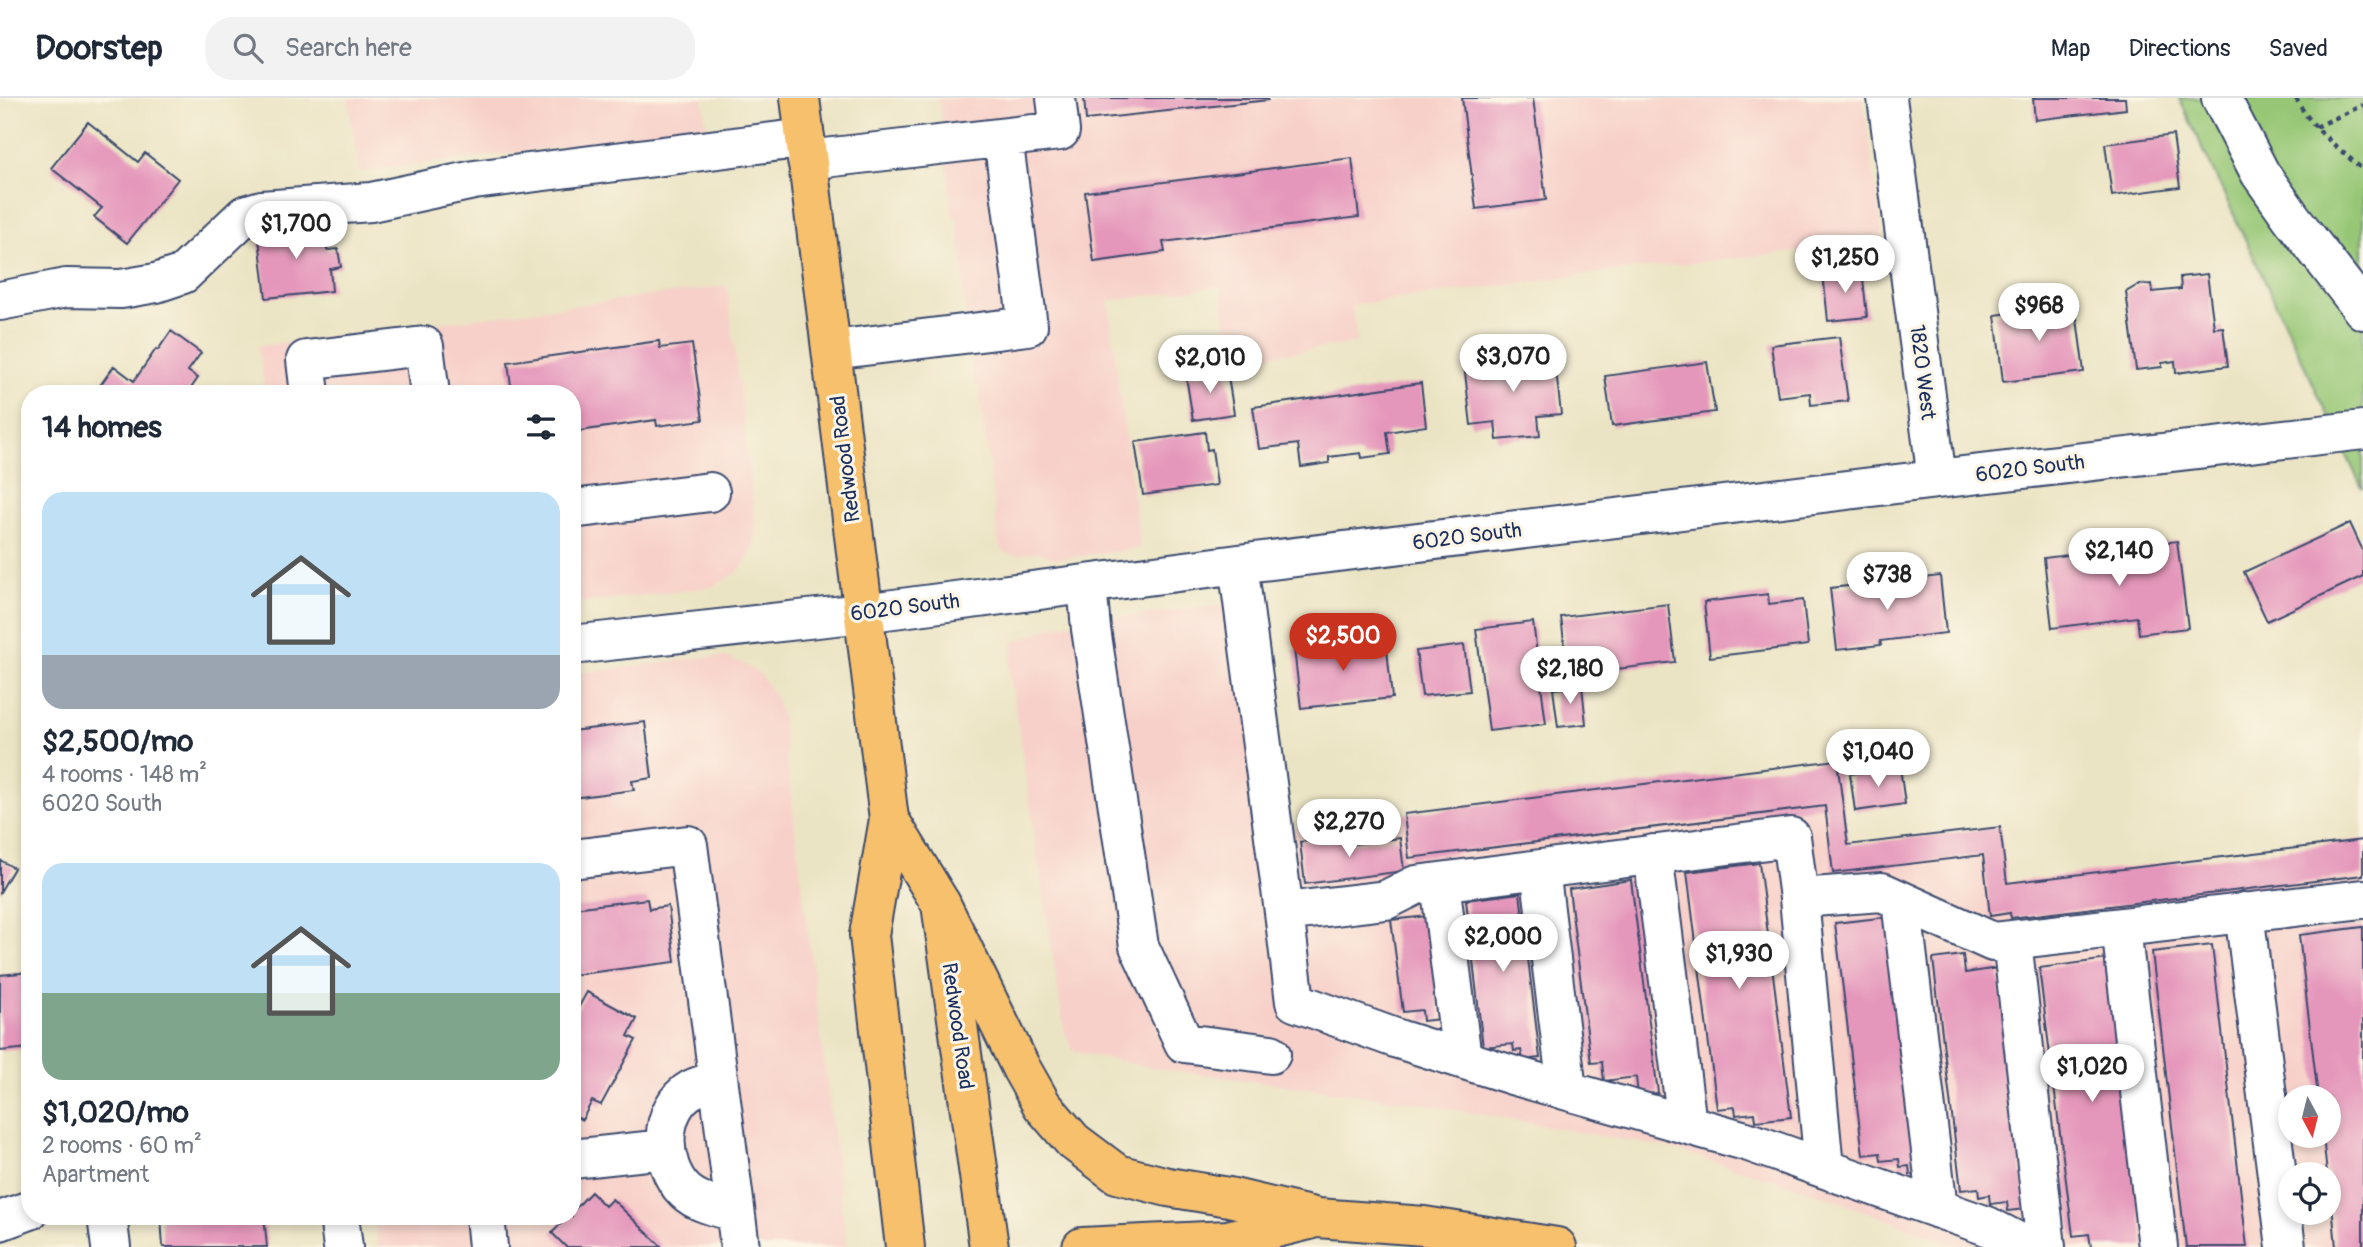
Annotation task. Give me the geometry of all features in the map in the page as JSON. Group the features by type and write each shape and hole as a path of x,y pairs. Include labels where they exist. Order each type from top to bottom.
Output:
{"main road":[{"name":"Redwood Road","path":"800,98 889,819 869,935 905,1247"},
{"name":"Redwood Road","path":"889,819 941,904 989,1247"},
{"path":"941,904 1036,1096 1073,1141 1117,1174 1318,1218 1424,1226 1557,1247"},
{"path":"1082,1247 1228,1240 1318,1218"}],"street":[{"path":"0,301 66,288 121,289 183,274 245,215 262,209 372,202 474,180 806,149 1003,138 1060,131 1056,98"},
{"name":"1820 West","path":"1887,98 1937,479"},
{"path":"2221,98 2260,173 2363,310"},
{"path":"832,350 1028,326 1003,138"},
{"path":"309,385 306,360 424,346 429,385"},
{"name":"6020 South","path":"581,644 863,613 1238,564 2363,430"},
{"path":"581,508 709,492"},
{"path":"1238,564 1295,1002 1462,1059 1749,1142 1987,1226 2028,1247"},
{"path":"1087,584 1091,629 1139,946 1184,1043 1271,1054"},
{"path":"1284,912 1387,900 1416,885 1791,837 1824,1168"},
{"path":"581,858 688,845 738,1230"},
{"path":"1653,854 1687,1124"},
{"path":"1540,869 1567,1090"},
{"path":"1440,882 1462,1059"},
{"path":"1799,898 1882,892 1993,942 2363,899"},
{"path":"1901,901 1938,1209"},
{"path":"2244,912 2286,1247"},
{"path":"2121,927 2158,1247"},
{"path":"2012,940 2046,1247"},
{"path":"718,1081 692,1089 673,1106 667,1122 665,1149 672,1170 685,1192 708,1204 738,1230"},
{"path":"581,1158 665,1149"},
{"path":"0,1221 21,1213"},
{"path":"108,1225 111,1247"},
{"path":"340,1225 343,1247"},
{"path":"486,1225 488,1247"}],"path":[{"path":"2296,98 2301,109 2316,127 2363,170"},
{"path":"2316,127 2363,105"}],"shaded area":[{"path":"348,98 703,98 707,129 359,172"},
{"path":"939,98 1863,98 1883,242 1609,272 1352,305 1357,343 1230,361 1221,286 1108,301 1140,548 1056,559 1038,552 1016,555 1005,553 999,544 979,388 974,382 958,222 952,211"},
{"path":"727,286 756,530 754,544 737,573 712,587 581,603 581,385 264,385 258,346"},
{"path":"1256,600 1284,829 1836,760 1848,845 2000,827 2007,882 2363,839 2363,1247 1959,1247 1820,1194 1669,1148 1406,1101 1153,1068 1073,1051 1064,1029 1009,667 1013,643 1053,626"},
{"path":"724,657 740,662 761,675 776,699 781,715 847,1247 378,1247 375,1225 581,1225 581,673"}],"green space":[{"path":"2179,98 2363,98 2363,489 2357,477"}],"building":[{"path":"1084,98 1268,98 1268,100 1086,120"},
{"path":"1462,98 1533,98 1546,200 1476,209"},
{"path":"2033,98 2125,98 2126,109 2035,120"},
{"path":"88,122 138,162 145,153 178,179 127,243 94,217 102,208 51,168"},
{"path":"2173,135 2180,187 2112,196 2105,144"},
{"path":"1352,158 1359,217 1163,242 1165,252 1094,262 1085,192"},
{"path":"296,225 297,231 325,227 327,250 338,249 341,267 330,269 332,291 266,298 258,230"},
{"path":"1862,269 1867,317 1828,321 1823,273"},
{"path":"2207,274 2214,328 2223,327 2228,366 2176,373 2175,361 2162,363 2162,367 2136,370 2126,292 2138,285 2152,284 2153,292 2181,289 2180,277"},
{"path":"2075,304 2084,372 2003,382 1995,315"},
{"path":"171,331 201,353 188,371 198,378 193,385 100,385 114,366 134,381 156,349 158,350"},
{"path":"1839,337 1848,401 1811,405 1810,393 1778,397 1771,345"},
{"path":"659,341 660,348 692,344 703,420 657,426 656,420 581,431 581,385 511,385 508,362"},
{"path":"1554,353 1561,414 1538,416 1540,436 1497,440 1495,422 1471,425 1464,364"},
{"path":"1707,362 1715,412 1612,426 1605,376"},
{"path":"1227,370 1234,414 1193,420 1186,376"},
{"path":"1421,383 1426,426 1387,432 1390,454 1362,458 1361,453 1329,457 1329,463 1301,467 1298,444 1259,449 1253,407"},
{"path":"1205,432 1207,450 1212,449 1217,485 1143,495 1135,442"},
{"path":"2350,523 2363,551 2363,576 2267,621 2244,572"},
{"path":"2177,541 2188,628 2139,634 2137,617 2052,628 2044,558"},
{"path":"1940,576 1946,633 1880,641 1881,645 1837,650 1830,588"},
{"path":"1768,594 1769,604 1803,600 1808,645 1710,657 1704,602"},
{"path":"1668,604 1675,662 1568,675 1561,617"},
{"path":"1533,622 1546,724 1489,731 1476,629"},
{"path":"1386,639 1392,698 1301,708 1294,649"},
{"path":"1464,645 1470,691 1422,696 1416,651"},
{"path":"1582,686 1586,724 1558,727 1553,689"},
{"path":"645,722 652,778 632,781 634,790 581,797 581,730"},
{"path":"1837,760 1848,845 2000,827 2007,883 2363,840 2363,875 2011,918 2010,913 1990,916 1983,855 1833,873 1825,806 1409,858 1404,814"},
{"path":"1900,767 1905,804 1855,811 1850,774"},
{"path":"1344,837 1345,845 1400,838 1404,871 1305,884 1300,842"},
{"path":"0,860 14,868 0,892"},
{"path":"1759,863 1791,1117 1756,1121 1755,1113 1736,1115 1735,1107 1717,1109 1687,872"},
{"path":"1631,880 1658,1093 1638,1095 1636,1077 1604,1081 1602,1062 1591,1063 1569,889"},
{"path":"1520,893 1540,1058 1523,1060 1521,1050 1514,1051 1513,1044 1483,1047 1466,900"},
{"path":"647,899 649,909 668,906 675,962 581,974 581,907"},
{"path":"1427,916 1440,1019 1423,1021 1422,1010 1403,1012 1391,920"},
{"path":"1888,917 1919,1174 1910,1175 1909,1166 1900,1167 1899,1159 1881,1161 1880,1153 1863,1155 1835,923"},
{"path":"2363,927 2363,1247 2336,1247 2334,1225 2341,1225 2341,1162 2326,1162 2324,1148 2342,1148 2342,1085 2317,1085 2299,935"},
{"path":"2212,945 2247,1247 2186,1247 2152,952"},
{"path":"1963,955 1965,973 1998,968 2026,1209 2008,1211 2007,1202 1990,1204 1989,1195 1979,1197 1978,1188 1961,1190 1933,959"},
{"path":"2108,959 2144,1247 2091,1247 2089,1234 2073,1236 2039,968"},
{"path":"21,973 21,1049 0,1051 0,975"},
{"path":"587,992 637,1019 628,1036 636,1040 601,1105 592,1101 582,1120 581,1120 581,1003"},
{"path":"591,1192 605,1206 612,1199 662,1247 566,1247 552,1233 560,1225 581,1225 581,1203"},
{"path":"161,1225 265,1225 267,1247 163,1247"}]}
